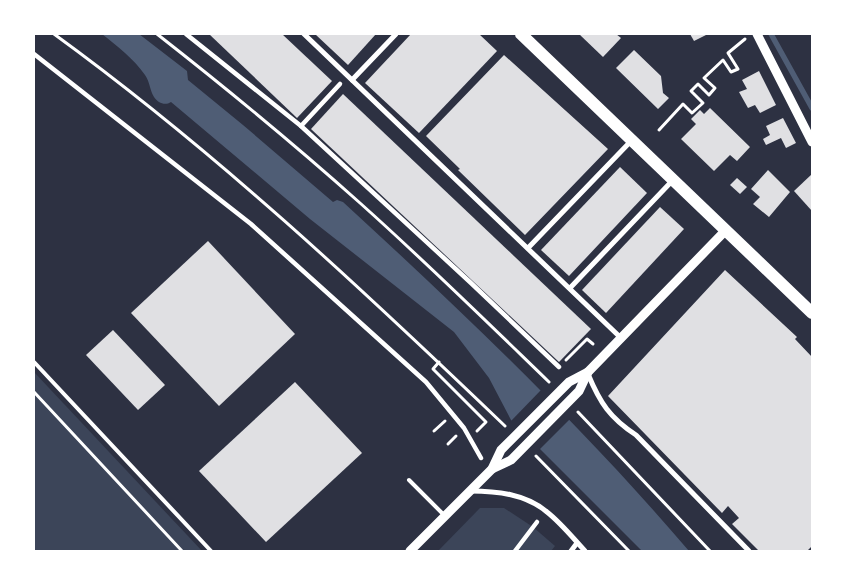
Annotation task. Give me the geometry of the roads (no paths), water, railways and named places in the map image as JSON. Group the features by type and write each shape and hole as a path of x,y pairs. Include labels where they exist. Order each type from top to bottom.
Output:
{"main road":[{"path":"521,34 812,313"}],"street":[{"path":"186,34 301,126 471,282 559,367"},
{"path":"304,34 621,338"},
{"path":"352,80 396,34"},
{"path":"757,34 812,142"},
{"path":"34,54 251,224 426,382 464,428 481,458"},
{"path":"301,126 340,84"},
{"path":"528,248 632,140"},
{"path":"570,288 674,180"},
{"path":"410,551 492,469 501,450 569,382 588,372 726,230"},
{"path":"492,469 511,460 579,391 588,372"},
{"path":"588,372 594,388 612,417 636,435 749,551"},
{"path":"470,491 494,491 530,501 547,511 585,551"},
{"path":"514,551 537,522"},
{"path":"571,551 577,543"}],"lane":[{"path":"34,362 211,551"},
{"path":"410,480 445,516"}],"waterway":[{"path":"771,34 812,108"}]}
